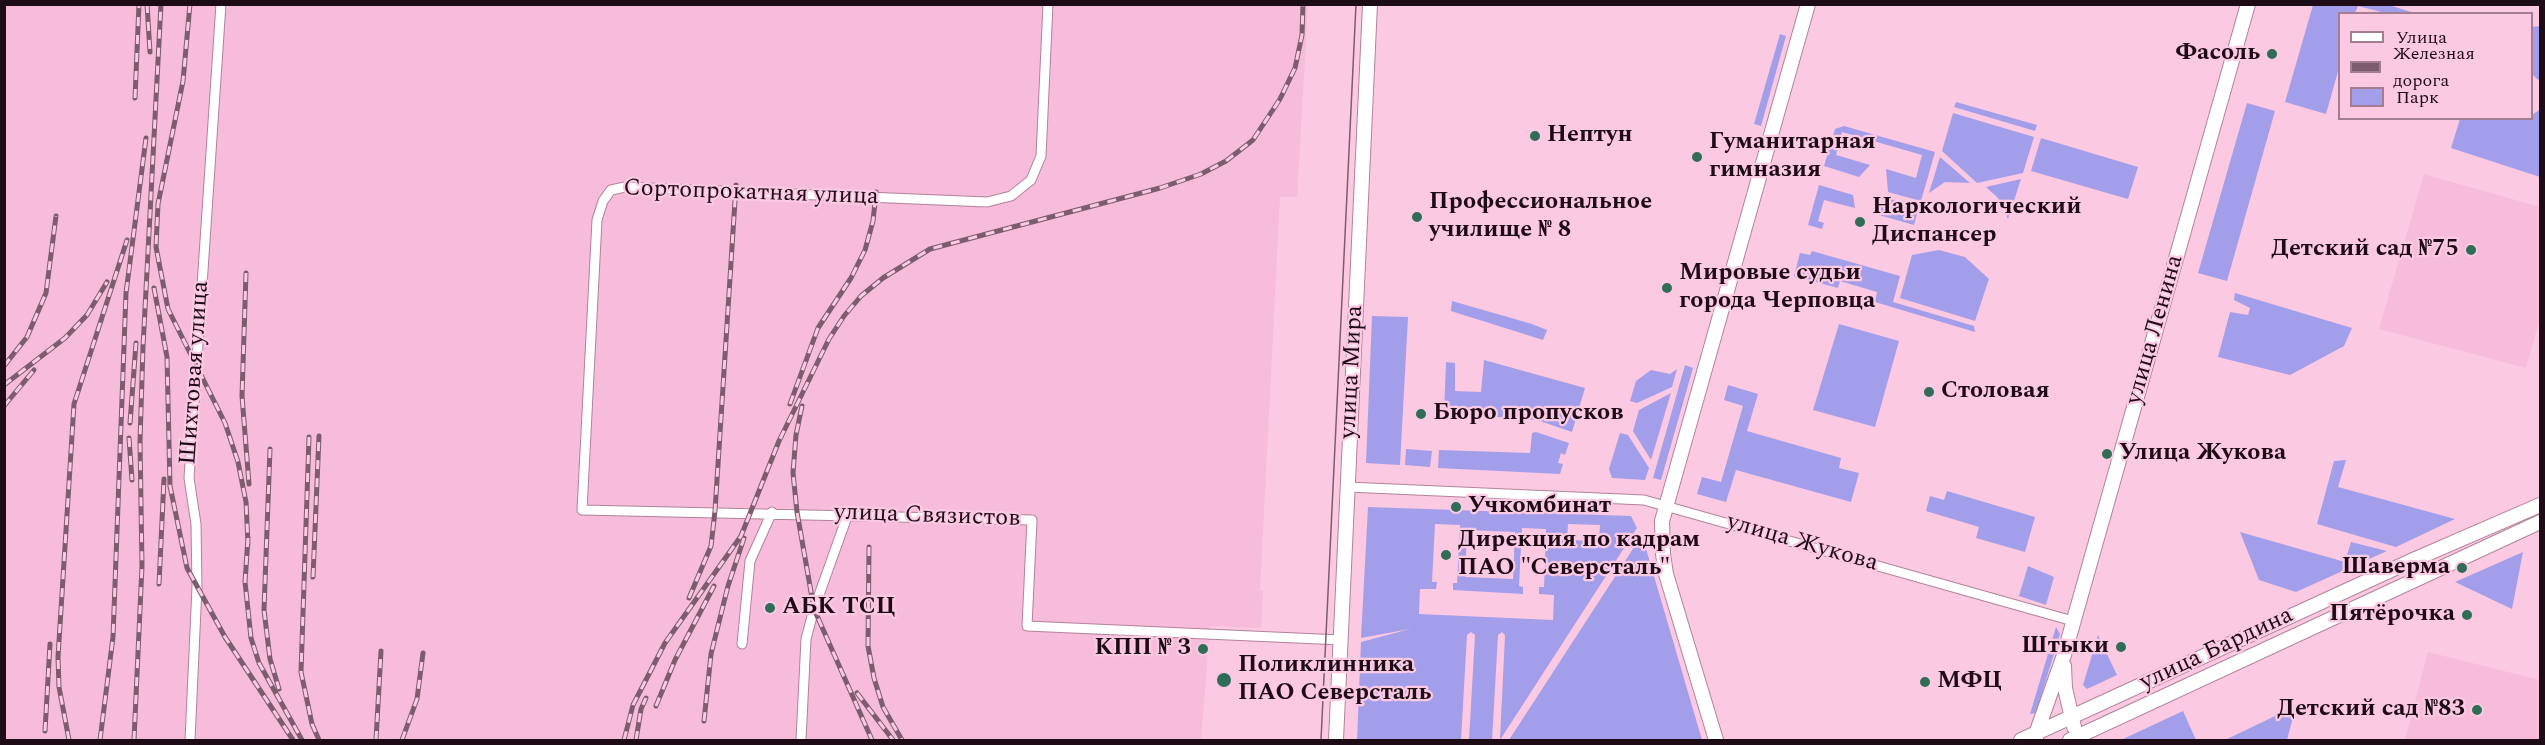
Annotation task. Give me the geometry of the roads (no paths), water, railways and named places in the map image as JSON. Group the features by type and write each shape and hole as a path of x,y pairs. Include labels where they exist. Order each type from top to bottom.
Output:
{"main road":[{"name":"улица Мира","path":"1336,741 1370,4"},
{"path":"1716,741 1666,574 1661,535 1664,506 1808,4"},
{"name":"улица Ленина","path":"2036,737 2064,655 2248,4"},
{"name":"улица Бардина","path":"2021,741 2036,737 2072,718 2413,560 2540,506"},
{"name":"улица Бардина","path":"2075,740 2420,576 2541,522"},
{"path":"2413,560 2420,576"},
{"name":"улица Ленина","path":"2064,655 2065,688 2075,740"}],"street":[{"name":"Шихтовая улица","path":"190,741 196,524 189,478 221,4"},
{"name":"Сортопрокатная улица","path":"582,510 597,220 603,201 611,190 626,186 987,202 1011,196 1031,180 1041,156 1048,4"},
{"name":"улица Жукова","path":"1347,487 1644,500 2073,621"},
{"name":"улица Связистов","path":"582,510 848,514 1032,520 1027,626 1341,640"},
{"path":"742,644 750,561 772,513"},
{"path":"801,741 806,639 814,609 848,514"}],"tram line":[{"path":"1321,740 1356,4"}],"railway":[{"path":"135,98 139,4"},
{"path":"147,4 150,52"},
{"path":"134,740 142,566 140,441 143,347 161,4"},
{"path":"190,4 183,81 158,204 156,247 168,309 225,423 238,462 246,502 248,544"},
{"path":"624,740 633,705 665,643 741,536 779,441 829,339 861,296 883,278 930,249 1160,188 1201,174 1226,161 1253,140 1280,99 1295,68 1302,35 1303,4"},
{"path":"100,740 113,637 126,293 146,138"},
{"path":"689,598 711,546 715,511 736,185"},
{"path":"790,404 818,328 851,278 865,250 873,221 876,192"},
{"path":"4,366 27,337 46,293 56,216"},
{"path":"69,740 59,687 58,657 74,404 127,240"},
{"path":"246,273 242,396 249,484"},
{"path":"4,385 65,338 87,315 107,282"},
{"path":"154,288 167,357 170,486 187,568 225,637 293,740"},
{"path":"130,423 136,343"},
{"path":"4,406 34,370"},
{"path":"802,406 796,435 793,473 797,512 814,609 872,740"},
{"path":"313,577 319,436"},
{"path":"309,437 301,672 312,724 319,740"},
{"path":"129,438 132,480"},
{"path":"270,449 264,610 270,659 279,689"},
{"path":"159,584 164,479"},
{"path":"248,538 245,582 251,638 259,663 302,740"},
{"path":"704,721 711,654 728,586 744,538"},
{"path":"869,547 868,646 874,678 883,707 902,740"},
{"path":"656,706 675,660 714,586"},
{"path":"45,731 50,644"},
{"path":"376,740 381,651"},
{"path":"402,740 417,699 423,653"},
{"path":"857,693 893,740"},
{"path":"636,740 641,709 646,698"}],"place":[{"name":"Фасоль","path":"2272,54"},
{"name":"Нептун","path":"1535,136"},
{"name":"Гуманитарная гимназия","path":"1697,157"},
{"name":"Профессиональное училище № 8","path":"1417,217"},
{"name":"Наркологический Диспансер","path":"1860,222"},
{"name":"Детский сад №75","path":"2471,250"},
{"name":"Мировые судьи города Черповца","path":"1667,288"},
{"name":"Столовая","path":"1929,392"},
{"name":"Бюро пропусков","path":"1421,414"},
{"name":"Улица Жукова","path":"2107,454"},
{"name":"Учкомбинат","path":"1456,507"},
{"name":"Дирекция по кадрам ПАО \"Северсталь\"","path":"1446,555"},
{"name":"Шаверма","path":"2462,568"},
{"name":"АБК ТСЦ","path":"770,608"},
{"name":"Пятёрочка","path":"2467,615"},
{"name":"Штыки","path":"2121,647"},
{"name":"КПП № 3","path":"1203,649"},
{"name":"Поликлинника ПАО Северсталь","path":"1224,680"},
{"name":"МФЦ","path":"1925,682"},
{"name":"Детский сад №83","path":"2477,710"}]}
